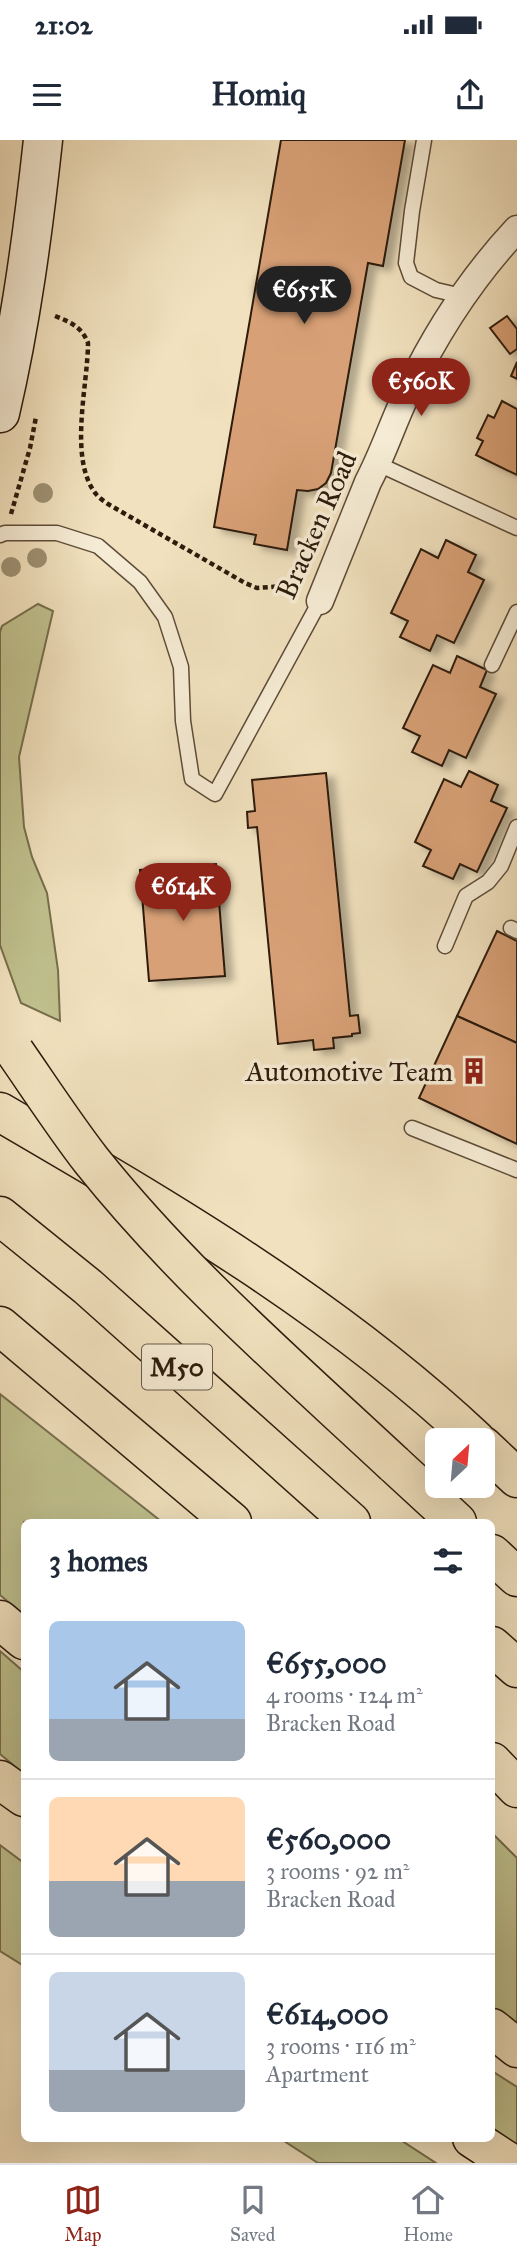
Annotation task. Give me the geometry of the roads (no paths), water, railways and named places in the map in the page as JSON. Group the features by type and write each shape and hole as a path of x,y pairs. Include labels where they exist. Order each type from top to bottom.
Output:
{"highway":[{"path":"7,1042 92,1160 174,1255 256,1336 454,1519"},
{"path":"0,1112 188,1223 324,1313 463,1428"},
{"name":"M50","path":"0,1216 88,1287 348,1519"},
{"path":"0,1326 228,1519"},
{"path":"495,1458 517,1478"},
{"path":"495,1557 517,1577"},
{"path":"0,1619 21,1637"},
{"path":"495,1649 517,1668"},
{"path":"495,1765 517,1788"},
{"path":"495,2030 517,2048"},
{"path":"478,2142 510,2163"}],"main road":[{"path":"0,413 27,271 43,140"}],"street":[{"name":"Bracken Road","path":"311,592 378,464 410,386 462,296 496,251 517,229"}],"lane":[{"path":"424,140 406,263 411,277 436,290 462,296"},
{"path":"378,464 517,528"},
{"name":"Bracken Road","path":"0,535 57,533 98,546 140,582 165,617 181,667 183,721 192,779 215,794 311,592"},
{"path":"492,665 517,612"},
{"path":"445,946 466,897 488,882 501,866 517,827"},
{"path":"412,1128 517,1170"}],"place":[{"name":"Automotive Team","path":"474,1071"}]}
